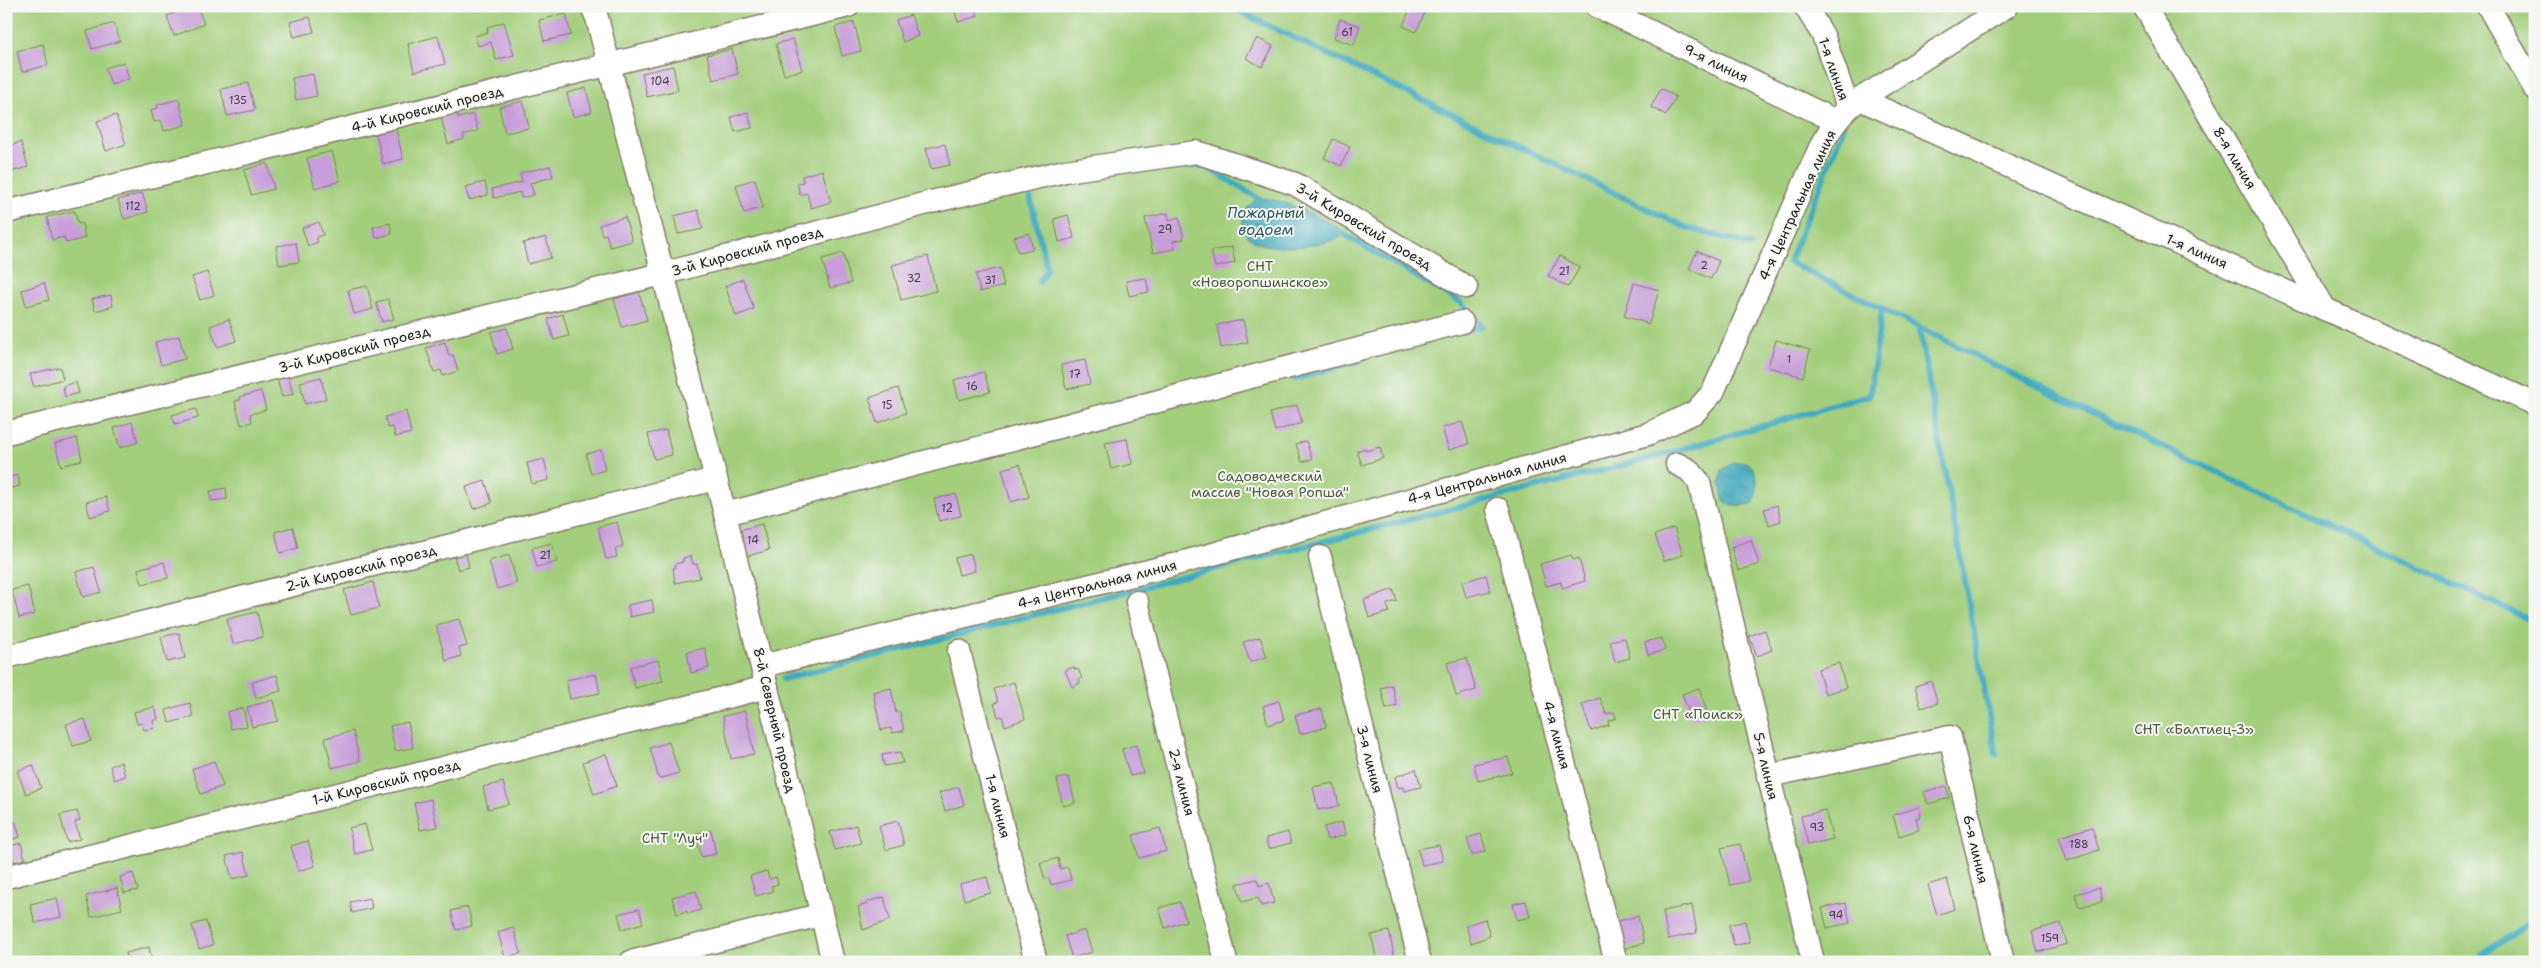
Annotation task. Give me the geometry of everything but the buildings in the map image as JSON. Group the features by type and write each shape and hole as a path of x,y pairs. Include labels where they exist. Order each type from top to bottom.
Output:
{"street":[{"name":"8-й Северный проезд","path":"592,6 609,64 724,514 832,962"},
{"name":"4-й Кировский проезд","path":"6,212 848,6"},
{"name":"9-я линия","path":"1596,6 1848,109"},
{"name":"1-я линия","path":"1805,6 1823,35 1848,109 2325,309 2535,404"},
{"name":"4-я Центральная линия","path":"764,676 1648,434 1695,412 1713,392 1822,143 1848,109 2007,6"},
{"name":"8-я линия","path":"2144,6 2325,309"},
{"path":"2488,6 2535,89"},
{"name":"3-й Кировский проезд","path":"6,433 662,274 931,202 1056,173 1196,152 1295,184 1466,287"},
{"path":"724,514 1462,322"},
{"name":"5-я линия","path":"1677,464 1690,470 1699,482 1813,962"},
{"name":"2-й Кировский проезд","path":"6,657 715,479"},
{"name":"4-я линия","path":"1498,509 1616,962"},
{"name":"3-я линия","path":"1320,557 1420,962"},
{"name":"2-я линия","path":"1137,602 1226,962"},
{"name":"1-я линия","path":"959,651 1036,962"},
{"name":"1-й Кировский проезд","path":"6,877 764,676"},
{"name":"6-я линия","path":"1768,776 1950,737 2003,962"},
{"path":"631,962 820,915"}],"green space":[{"name":"Садоводческий массив \"Новая Ропша\"","path":"6,6 2535,6 2535,962 6,962"}],"water":[{"name":"Пожарный водоем","path":"1258,198 1280,202 1310,213 1339,228 1341,237 1331,241 1303,246 1271,246 1258,243 1248,236 1243,227 1243,218 1246,210"},
{"path":"1745,462 1750,465 1756,474 1757,487 1755,499 1753,504 1732,506 1724,501 1720,483 1722,470 1733,463"}],"waterway":[{"path":"1228,6 1685,227 1751,245"},
{"path":"1844,127 1789,262 2070,403 2535,622"},
{"path":"1159,168 1195,166 1208,168 1258,198"},
{"path":"1033,187 1028,188 1047,269 1039,282"},
{"path":"1340,232 1460,302 1482,326 1463,331"},
{"path":"783,679 1651,458 1870,395 1882,308"},
{"path":"1919,327 1996,754"},
{"path":"1294,379 1358,361"},
{"path":"2473,962 2535,917"}],"park label":[{"name":"СНТ «Новоропшинское»","path":"1260,274"},
{"name":"СНТ «Поиск»","path":"1698,714"},
{"name":"СНТ «Балтиец-3»","path":"2194,729"},
{"name":"СНТ \"Луч\"","path":"675,838"}]}
